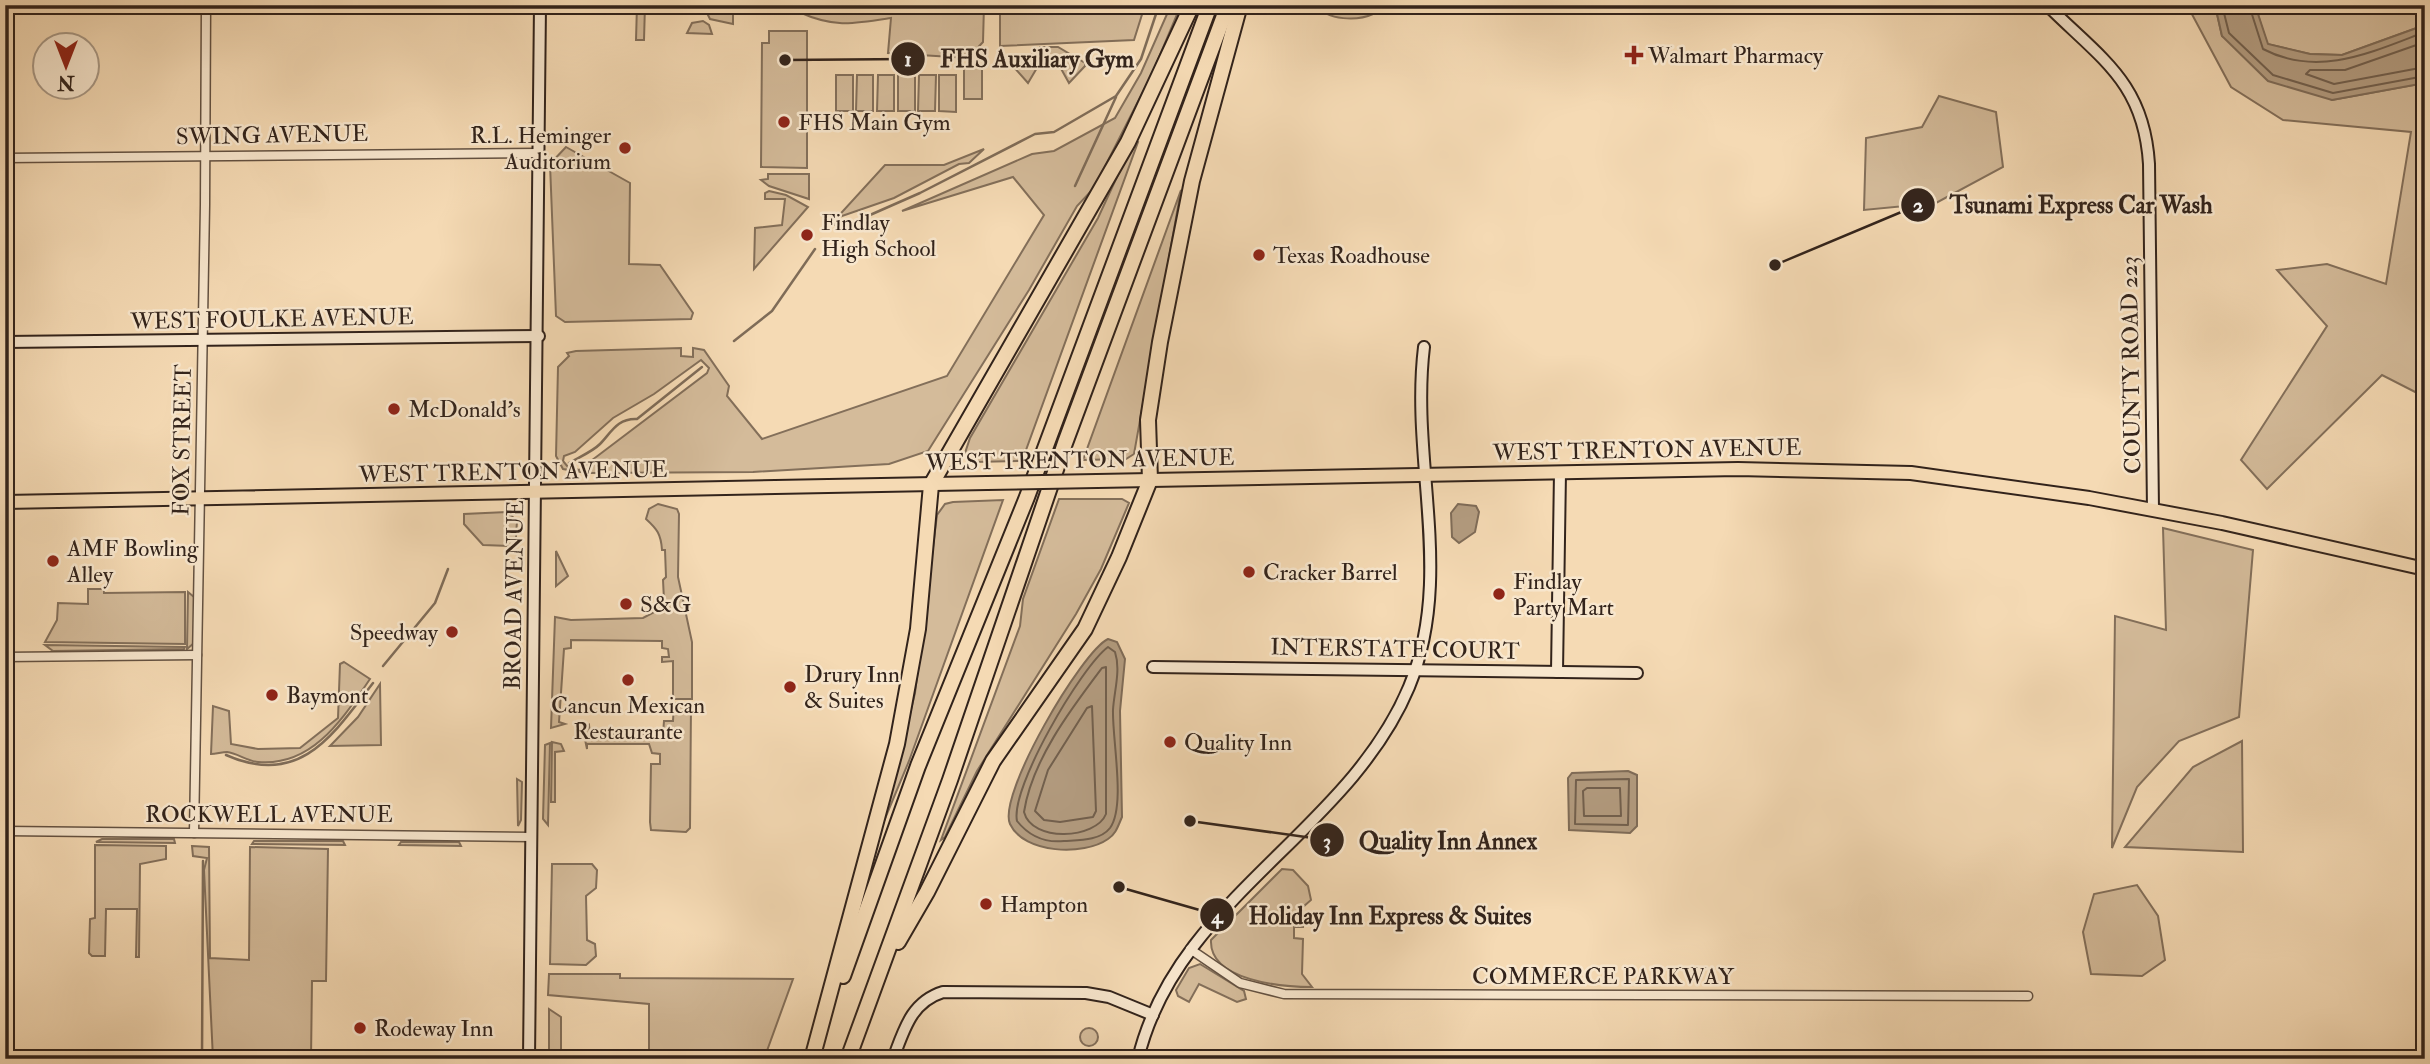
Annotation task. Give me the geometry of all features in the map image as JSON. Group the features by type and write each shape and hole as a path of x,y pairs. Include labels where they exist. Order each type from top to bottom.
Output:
{"highway":[{"path":"814,1059 897,744 918,629 930,485 1128,142 1192,5"},
{"path":"814,1059 918,766 1027,497 1210,5"},
{"path":"848,1059 950,780 1065,443 1228,5"},
{"path":"878,976 927,892 986,773 1085,629 1150,480 1148,420 1165,316 1192,181 1240,5"}],"main road":[{"name":"WEST TRENTON AVENUE","path":"5,502 1560,471 1738,469 1911,473 1993,482 2153,510 2425,569"}],"street":[{"name":"FOX STREET","path":"194,832 206,5"},
{"name":"BROAD AVENUE","path":"530,1059 540,5"},
{"name":"COUNTY ROAD 223","path":"2048,5 2128,87 2146,127 2150,164 2153,510"},
{"name":"SWING AVENUE","path":"5,158 539,153"},
{"name":"WEST FOULKE AVENUE","path":"5,342 538,336"},
{"path":"1139,1059 1153,1015 1190,949 1217,915 1330,804 1365,765 1390,727 1415,670 1431,598 1430,508 1425,474 1421,373 1424,347"},
{"path":"1557,672 1560,471"},
{"path":"5,657 197,655"},
{"name":"INTERSTATE COURT","path":"1153,667 1637,673"},
{"name":"ROCKWELL AVENUE","path":"5,831 532,837"},
{"name":"COMMERCE PARKWAY","path":"1190,949 1240,983 1284,994 2028,996"},
{"path":"893,1059 916,1008 943,992 1086,993 1109,998 1153,1015"}],"shaded area":[{"path":"637,5 645,5 644,40 636,40"},
{"path":"703,5 733,5 733,24 710,19"},
{"path":"799,5 984,5 983,42 968,58 888,53 891,18 833,23 799,12"},
{"path":"1000,5 1145,5 1134,40 1000,46"},
{"path":"1171,5 1181,5 1152,74 1094,188 1077,206 1029,290 928,451 889,464 753,472 587,473 563,469 556,456 558,367 569,356 567,353 681,348 681,356 693,357 693,348 704,350 729,386 727,396 762,439 947,376 1044,215 1013,177 902,211 1032,154 1054,151 1115,118 1141,73","holes":["701,360 709,368 707,373 579,470 568,467 563,461 564,456 575,452 613,418 654,394"]},
{"path":"1317,5 1375,5 1373,14 1359,18 1343,18 1328,14"},
{"path":"2187,5 2215,5 2222,36 2332,100 2425,83 2425,397 2382,375 2267,489 2241,460 2327,326 2277,270 2327,264 2386,284 2411,132 2283,120 2231,87"},
{"path":"2255,5 2425,5 2425,25 2342,55 2310,54 2267,44"},
{"path":"703,21 709,25 712,34 687,33 692,23"},
{"name":"FHS Main Gym","path":"769,31 807,31 807,168 761,167 762,43 769,43"},
{"path":"1040,47 1058,47 1085,63 1085,66 1069,83 1054,56 1044,56 1028,83 1012,65 1040,50"},
{"path":"964,68 982,68 982,99 964,99"},
{"path":"836,75 853,75 853,111 836,111"},
{"path":"857,75 873,75 873,111 856,111"},
{"path":"878,75 894,75 894,111 877,111"},
{"path":"898,75 915,75 915,111 898,111"},
{"path":"919,75 936,75 935,111 918,111"},
{"path":"939,75 956,75 956,112 939,111"},
{"path":"1939,96 1996,112 2003,167 1936,203 1864,210 1866,138 1922,127"},
{"path":"1134,140 1138,142 1022,461 973,462 965,453 970,438 1098,218"},
{"path":"566,147 630,183 629,264 660,265 693,313 691,319 565,322 556,316 550,164"},
{"path":"984,149 969,163 959,164 894,198 839,217 838,222 843,230 832,223 885,165 944,165"},
{"path":"768,174 809,174 809,199 769,186 761,180 768,179"},
{"path":"1181,190 1134,454 1126,459 1083,460"},
{"path":"769,191 786,195 808,207 754,269 755,228 782,225 785,199 765,199 765,193"},
{"path":"1059,499 1122,499 1129,503 1101,569 1076,614 977,771 945,837 941,840 1020,626 1023,599"},
{"path":"1003,500 909,761 884,821 915,693 937,515 945,504 953,502"},
{"path":"658,504 677,509 679,514 678,577 692,642 692,699 673,699 673,661 662,662 662,657 669,657 668,649 662,648 662,641 571,640 571,648 564,649 559,722 565,724 551,728 555,617 571,620 643,618 660,609 664,600 663,580 666,577 665,550 662,550 658,532 646,519 649,509"},
{"path":"507,512 517,521 515,551 511,546 483,545 464,524 464,514"},
{"path":"2163,528 2253,550 2239,717 2179,741 2137,787 2112,848 2115,616 2166,630"},
{"path":"556,551 568,576 556,586"},
{"path":"88,589 104,589 104,593 185,592 185,644 45,642 57,620 58,603 88,604"},
{"path":"188,592 194,597 194,643 187,649"},
{"path":"45,645 185,647 53,651"},
{"path":"344,662 370,679 337,724 310,748 295,757 277,761 258,762 227,752 211,754 213,706 229,711 231,744 258,749 300,748 338,718 340,664"},
{"path":"380,684 381,745 330,746 358,717"},
{"path":"674,703 691,704 690,828 686,832 651,830 651,764 660,764 660,754 652,753 649,744 587,744 587,749 583,730 589,725 590,734 663,734 664,721 673,721"},
{"path":"2242,741 2243,852 2125,847 2193,767"},
{"path":"552,742 561,744 564,751 555,752 555,802 551,802"},
{"path":"550,743 548,825 543,819 545,745"},
{"path":"517,779 522,782 521,820 518,826"},
{"path":"102,839 174,839 175,843 96,842"},
{"path":"254,841 343,841 345,845 252,844"},
{"path":"401,842 459,842 461,846 399,845"},
{"path":"95,845 166,846 166,859 140,864 139,957 136,957 137,909 106,909 105,956 92,956 89,953 90,919 95,918"},
{"path":"192,846 209,847 210,958 249,960 250,847 328,849 326,981 312,981 311,1059 213,1059 204,870 207,858 193,856"},
{"path":"552,864 592,864 597,870 596,888 586,896 587,940 595,944 596,956 586,965 550,964"},
{"path":"1282,869 1293,870 1308,886 1311,900 1303,907 1303,927 1294,927 1294,938 1303,939 1302,974 1312,987 1250,979 1222,965 1214,954 1211,940"},
{"path":"2137,885 2158,916 2165,960 2142,976 2091,974 2083,932 2094,894"},
{"path":"1200,964 1244,991 1246,999 1237,1002 1199,984 1189,1002 1178,996 1176,990 1189,968"},
{"path":"549,974 620,974 620,978 793,979 764,1059 649,1059 649,1004 548,995"},
{"path":"549,1009 561,1017 561,1059 549,1059"},
{"path":"1089,1028 1095,1031 1098,1037 1095,1043 1089,1046 1083,1043 1080,1037 1083,1031"}],"water":[{"path":"2215,5 2255,5 2268,44 2310,54 2342,55 2425,25 2425,83 2332,100 2268,81 2222,36"},
{"path":"1458,504 1476,506 1479,512 1475,532 1459,543 1452,537 1451,513"},
{"path":"1108,639 1117,642 1125,659 1120,711 1122,817 1113,835 1097,844 1070,850 1041,846 1017,834 1010,824 1009,808 1016,785 1028,756 1062,695 1096,649"},
{"path":"1628,771 1637,775 1637,826 1630,833 1569,830 1568,778 1572,773"}],"waterway":[{"path":"845,226 920,193 1035,134 1054,132 1116,96 1141,59 1159,5"},
{"path":"1075,186 1116,97"},
{"path":"734,341 772,311 815,249"},
{"path":"569,463 597,447 619,424 637,419 702,367"},
{"path":"383,666 435,603 448,569"},
{"path":"226,755 252,764 275,765 294,760 312,751 328,737 373,683"},
{"path":"202,1059 203,861"}],"place":[{"name":"Walmart Pharmacy","path":"1634,55"},
{"name":"FHS Auxiliary Gym","path":"785,60"},
{"name":"FHS Main Gym","path":"784,122"},
{"name":"R.L. Heminger Auditorium","path":"625,148"},
{"name":"Findlay High School","path":"807,235"},
{"name":"Texas Roadhouse","path":"1259,255"},
{"name":"Tsunami Express Car Wash","path":"1775,265"},
{"name":"McDonald's","path":"394,409"},
{"name":"AMF Bowling Alley","path":"53,561"},
{"name":"Cracker Barrel","path":"1249,572"},
{"name":"Findlay Party Mart","path":"1499,594"},
{"name":"S&G","path":"626,604"},
{"name":"Speedway","path":"452,632"},
{"name":"Cancun Mexican Restaurante","path":"628,680"},
{"name":"Drury Inn & Suites","path":"790,687"},
{"name":"Baymont","path":"272,695"},
{"name":"Quality Inn","path":"1170,742"},
{"name":"Quality Inn Annex","path":"1190,821"},
{"name":"Holiday Inn Express & Suites","path":"1119,887"},
{"name":"Hampton","path":"986,904"},
{"name":"Rodeway Inn","path":"360,1028"}]}
